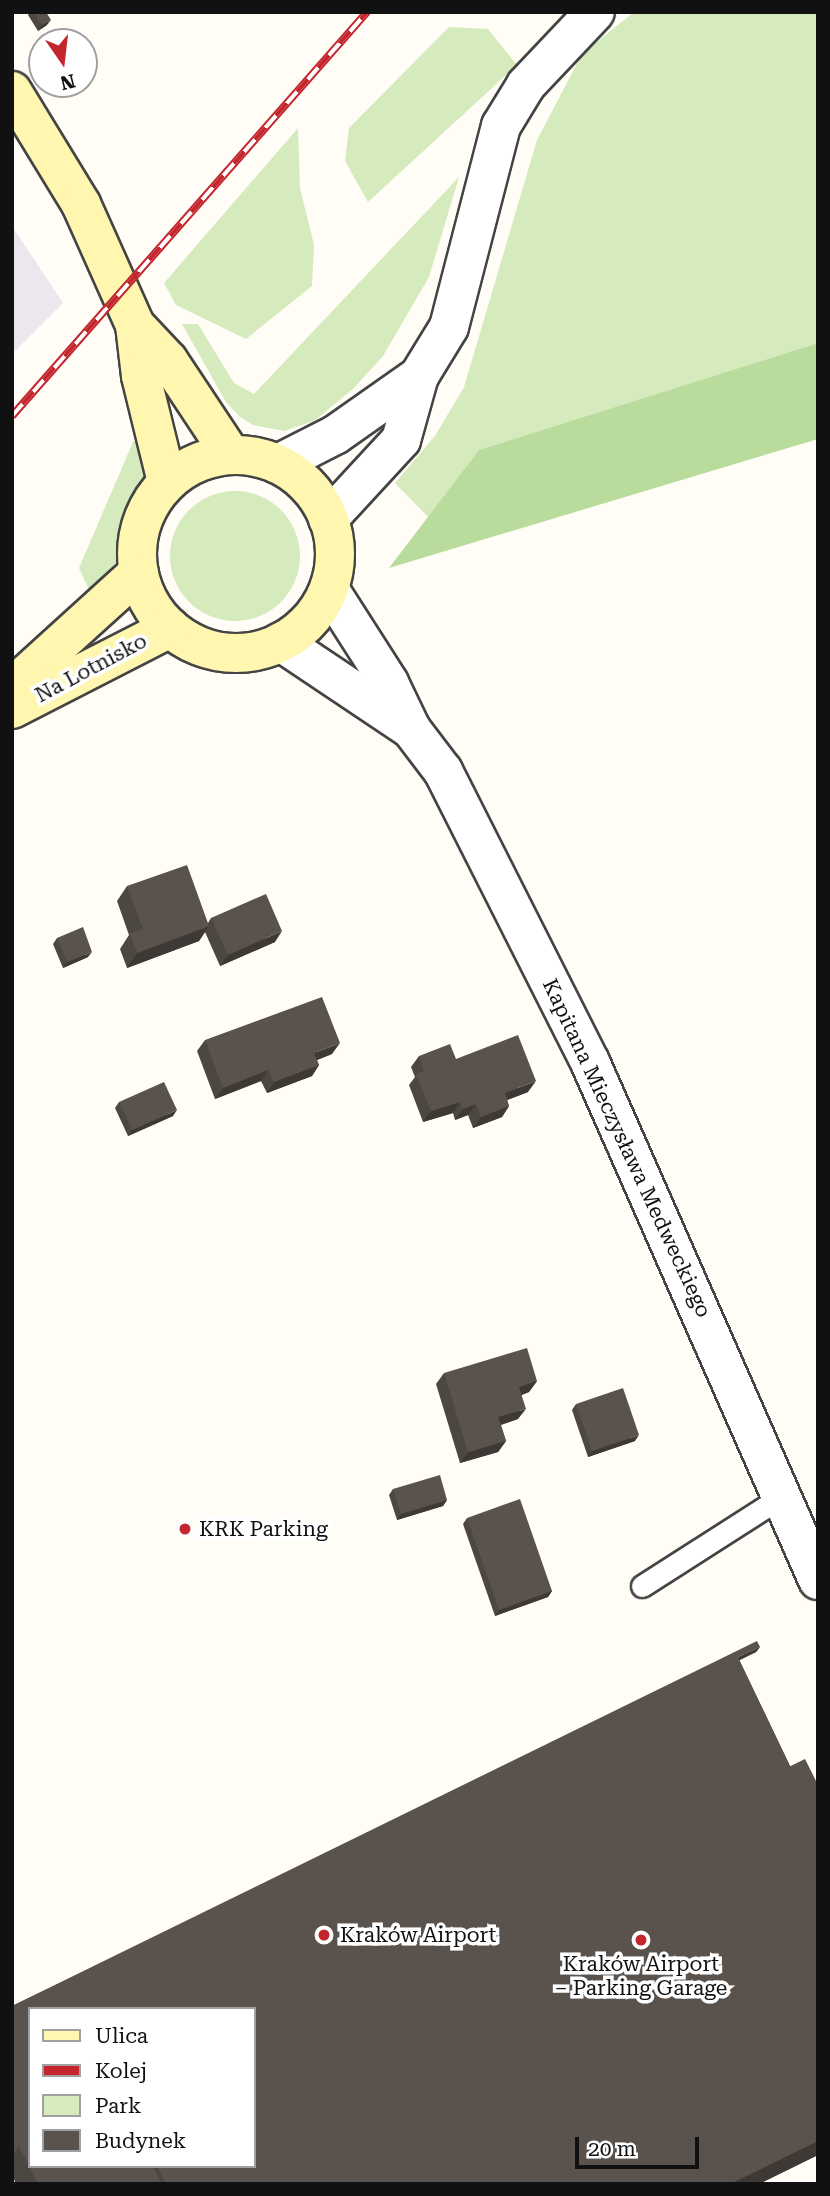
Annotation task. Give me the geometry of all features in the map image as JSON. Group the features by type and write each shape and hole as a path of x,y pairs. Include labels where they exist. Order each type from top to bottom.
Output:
{"main road":[{"path":"12,91 81,204 135,325 141,376 167,482"},
{"path":"135,325 168,360 231,455"},
{"path":"231,455 278,464 313,490 328,519 335,539 329,589 302,628 281,642 253,651 223,652 195,644 170,628 149,603 139,572 138,540 148,509 167,482 208,458 231,455"},
{"name":"Na Lotnisko","path":"12,694 20,679 139,572"},
{"name":"Na Lotnisko","path":"12,709 112,654 170,628"}],"street":[{"path":"328,519 401,440 419,376 449,327 501,126 526,85 595,12"},
{"path":"278,464 335,435 419,376"},
{"name":"Kapitana Mieczysława Medweckiego","path":"329,589 389,682 411,729 443,771 590,1062 818,1580"},
{"name":"Kapitana Mieczysława Medweckiego","path":"281,642 411,729"}],"lane":[{"path":"642,1586 781,1497"}],"shaded area":[{"path":"12,226 63,303 12,354"}],"green space":[{"path":"634,12 818,12 818,343 479,450 429,518 395,483 435,436 464,387 537,140 582,54"},
{"path":"449,27 488,29 517,65 368,202 345,161 349,128"},
{"path":"298,128 300,188 314,245 312,286 246,339 176,305 164,283"},
{"path":"459,177 429,277 383,356 353,389 314,421 284,431 253,425 239,416 226,402 182,324 198,324 234,383 254,394"},
{"path":"818,343 818,439 389,568 479,450"},
{"path":"142,438 144,483 124,527 116,562 91,594 79,568 133,442"},
{"path":"235,491 260,496 281,510 295,531 300,556 295,581 281,602 260,616 235,621 210,616 189,602 175,581 170,556 175,531 189,510 210,496"}],"building":[{"path":"34,12 46,12 51,20 42,25"},
{"path":"187,865 209,926 137,953 130,934 143,929 127,886"},
{"path":"266,894 282,931 228,955 211,918"},
{"path":"83,927 92,952 67,962 57,938"},
{"path":"322,997 340,1043 314,1053 319,1065 274,1082 268,1070 223,1088 205,1040"},
{"path":"518,1035 536,1081 505,1093 509,1106 481,1117 476,1104 463,1109 460,1102 431,1111 416,1074 424,1071 419,1056 450,1044 456,1059"},
{"path":"164,1082 177,1110 132,1130 119,1102"},
{"path":"527,1348 537,1381 519,1387 526,1409 498,1417 506,1441 468,1452 444,1373"},
{"path":"623,1388 639,1435 592,1451 576,1404"},
{"path":"440,1475 447,1500 401,1514 393,1489"},
{"path":"520,1499 552,1591 499,1610 467,1518"},
{"path":"757,1641 760,1647 738,1657 790,1766 256,2028 256,2007 28,2007 28,2142 19,2146 12,2156 12,2006"},
{"name":"Kraków Airport – Parking Garage","path":"805,1759 818,1785 818,2141 730,2184 166,2184 158,2168 256,2168 256,2028"},
{"path":"28,2142 28,2164 19,2146"},
{"path":"30,2168 154,2168 162,2184 38,2184"}],"railway":[{"path":"12,416 367,12"}],"place":[{"name":"KRK Parking","path":"185,1529"},
{"name":"Kraków Airport","path":"324,1935"},
{"name":"Kraków Airport – Parking Garage","path":"641,1940"}]}
